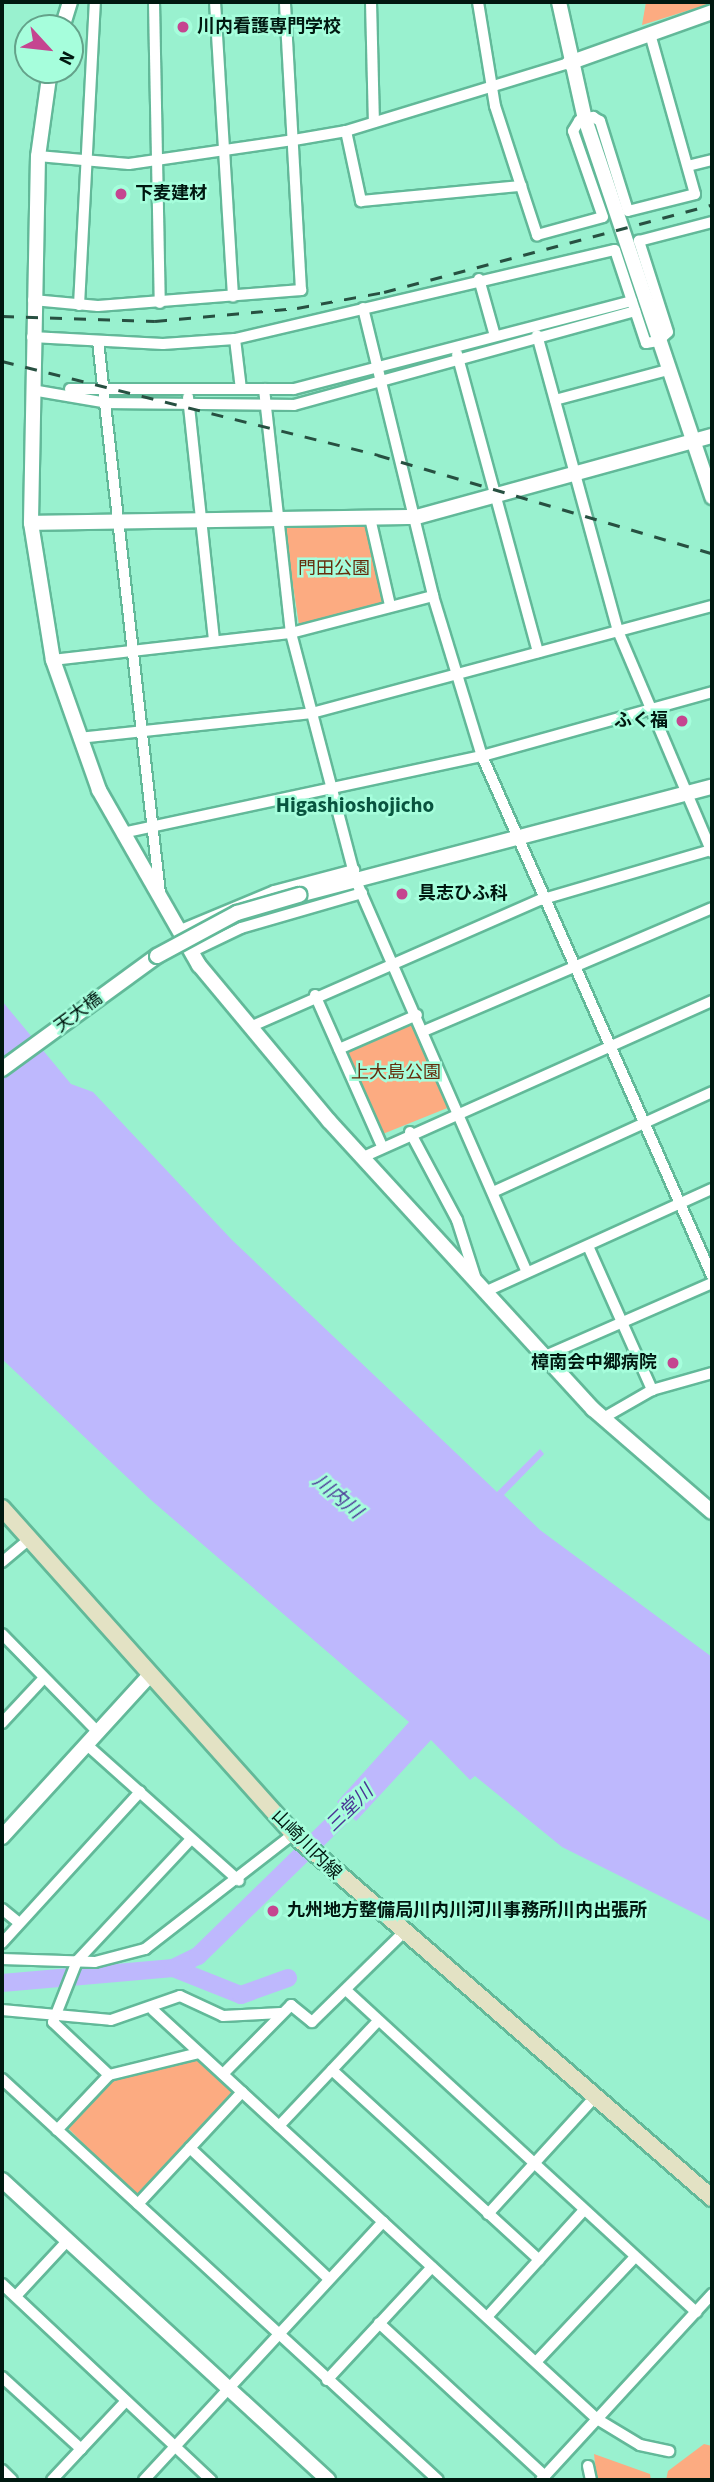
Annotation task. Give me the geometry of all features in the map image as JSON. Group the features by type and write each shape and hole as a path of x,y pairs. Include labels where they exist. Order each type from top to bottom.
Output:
{"main road":[{"name":"山崎川内線","path":"2,1508 148,1677 293,1834 402,1934 712,2198"}],"street":[{"path":"154,2 160,303"},
{"path":"215,2 233,296"},
{"path":"33,300 79,305 160,303 301,289 285,2"},
{"path":"371,2 374,122"},
{"path":"478,2 492,84 537,234 603,217 573,131 585,119"},
{"path":"559,2 569,63 585,119 691,442 712,497"},
{"path":"79,305 92,3"},
{"path":"38,156 85,163 156,158 346,131 492,84 569,63 712,12"},
{"path":"585,119 600,121 628,211 695,194 650,34"},
{"path":"48,84 38,156 32,337 31,523 53,660 79,738 122,832 191,952 250,1027 361,1158 489,1290 545,1356 605,1417 712,1512"},
{"path":"346,131 361,201 521,186"},
{"path":"688,166 712,159"},
{"path":"32,337 98,341 235,339 479,279 615,250 646,343 658,341 668,332 639,241 712,222"},
{"path":"479,279 495,336"},
{"path":"107,397 186,388 294,389 535,326 633,306"},
{"path":"32,390 190,403 294,405 538,339 633,306"},
{"path":"363,308 417,517 433,596 454,677 481,756 540,900 712,1276"},
{"path":"250,1027 315,995 540,900 712,851 690,793 618,631 535,326"},
{"path":"235,339 242,389"},
{"path":"98,341 107,397 161,903"},
{"path":"455,346 538,652"},
{"path":"555,400 668,370"},
{"path":"186,388 190,403 214,641"},
{"path":"264,389 290,633 336,791 358,881 527,1272"},
{"path":"31,523 417,517 495,493 712,436"},
{"path":"370,518 390,605"},
{"path":"53,660 290,633 433,596"},
{"path":"79,738 312,713 712,606"},
{"path":"122,832 336,791 481,756 712,692"},
{"name":"天大橋","path":"2,1069 157,956 237,913 712,787"},
{"path":"178,931 274,891 358,881"},
{"path":"191,952 241,928 358,881"},
{"path":"424,1031 712,908"},
{"path":"315,995 381,1144"},
{"path":"361,1158 381,1144 606,1044 712,1001"},
{"path":"339,1049 417,1015"},
{"path":"493,1192 641,1120 712,1092"},
{"path":"410,1132 457,1220 475,1276"},
{"path":"489,1290 712,1189"},
{"path":"588,1246 652,1390"},
{"path":"545,1356 621,1320 712,1283"},
{"path":"605,1417 652,1390 712,1373"},
{"path":"2,1562 29,1539"},
{"path":"2,1634 42,1679 98,1732"},
{"path":"2,1837 148,1677"},
{"path":"2,1724 42,1679"},
{"path":"86,1744 239,1881"},
{"path":"2,1943 140,1791"},
{"path":"2,1959 76,1965 145,1949 239,1881 293,1834"},
{"path":"109,2075 53,2022 76,1965 191,1839"},
{"path":"2,1909 19,1923"},
{"path":"223,2074 291,2005 312,2022 402,1934"},
{"path":"346,1990 696,2312"},
{"path":"2,2010 111,2020 153,2010 180,1996 223,2016 281,2014"},
{"path":"153,2010 597,2419 631,2440 668,2451"},
{"path":"279,2126 378,2021"},
{"path":"57,2130 109,2075 199,2053"},
{"path":"332,2070 539,2260"},
{"path":"2,2079 438,2480"},
{"path":"138,2204 242,2092"},
{"path":"488,2214 593,2099"},
{"path":"190,2148 329,2279"},
{"path":"2,2180 328,2480"},
{"path":"487,2317 584,2210"},
{"path":"144,2480 383,2222"},
{"path":"16,2296 68,2240"},
{"path":"536,2362 635,2257"},
{"path":"327,2380 432,2267"},
{"path":"2,2284 211,2480"},
{"path":"380,2323 543,2478 712,2294"},
{"path":"2,2377 81,2449"},
{"path":"52,2480 126,2401"},
{"path":"588,2466 592,2480"},
{"path":"2,2470 12,2480"}],"green space":[{"path":"646,2 712,2 712,3 642,25"},
{"name":"門田公園","path":"367,524 385,602 299,625 284,526"},
{"name":"上大島公園","path":"414,1020 449,1107 380,1135 344,1048"},
{"path":"195,2058 235,2092 135,2196 66,2126 109,2082"},
{"path":"704,2444 712,2446 712,2480 666,2480 668,2471"},
{"path":"594,2454 650,2474 651,2480 597,2480"}],"water":[{"name":"川内川","path":"2,1001 71,1084 93,1092 232,1240 497,1492 540,1449 544,1454 504,1495 540,1530 712,1657 712,1922 562,1847 475,1776 470,1780 431,1740 356,1821 337,1802 409,1722 151,1500 2,1359"}],"waterway":[{"name":"三堂川","path":"2,1983 173,1968 198,1956 362,1796"},
{"name":"三堂川","path":"173,1968 241,1995 288,1978"}],"railway":[{"path":"2,316 155,321 297,308 384,292 712,205"},
{"path":"2,361 378,455 712,553"}],"place":[{"name":"川内看護専門学校","path":"183,27"},
{"name":"下麦建材","path":"121,194"},
{"name":"ふく福","path":"682,721"},
{"name":"具志ひふ科","path":"402,894"},
{"name":"樟南会中郷病院","path":"673,1363"},
{"name":"九州地方整備局川内川河川事務所川内出張所","path":"273,1911"}],"district":[{"name":"Higashioshojicho","path":"355,805"}]}
